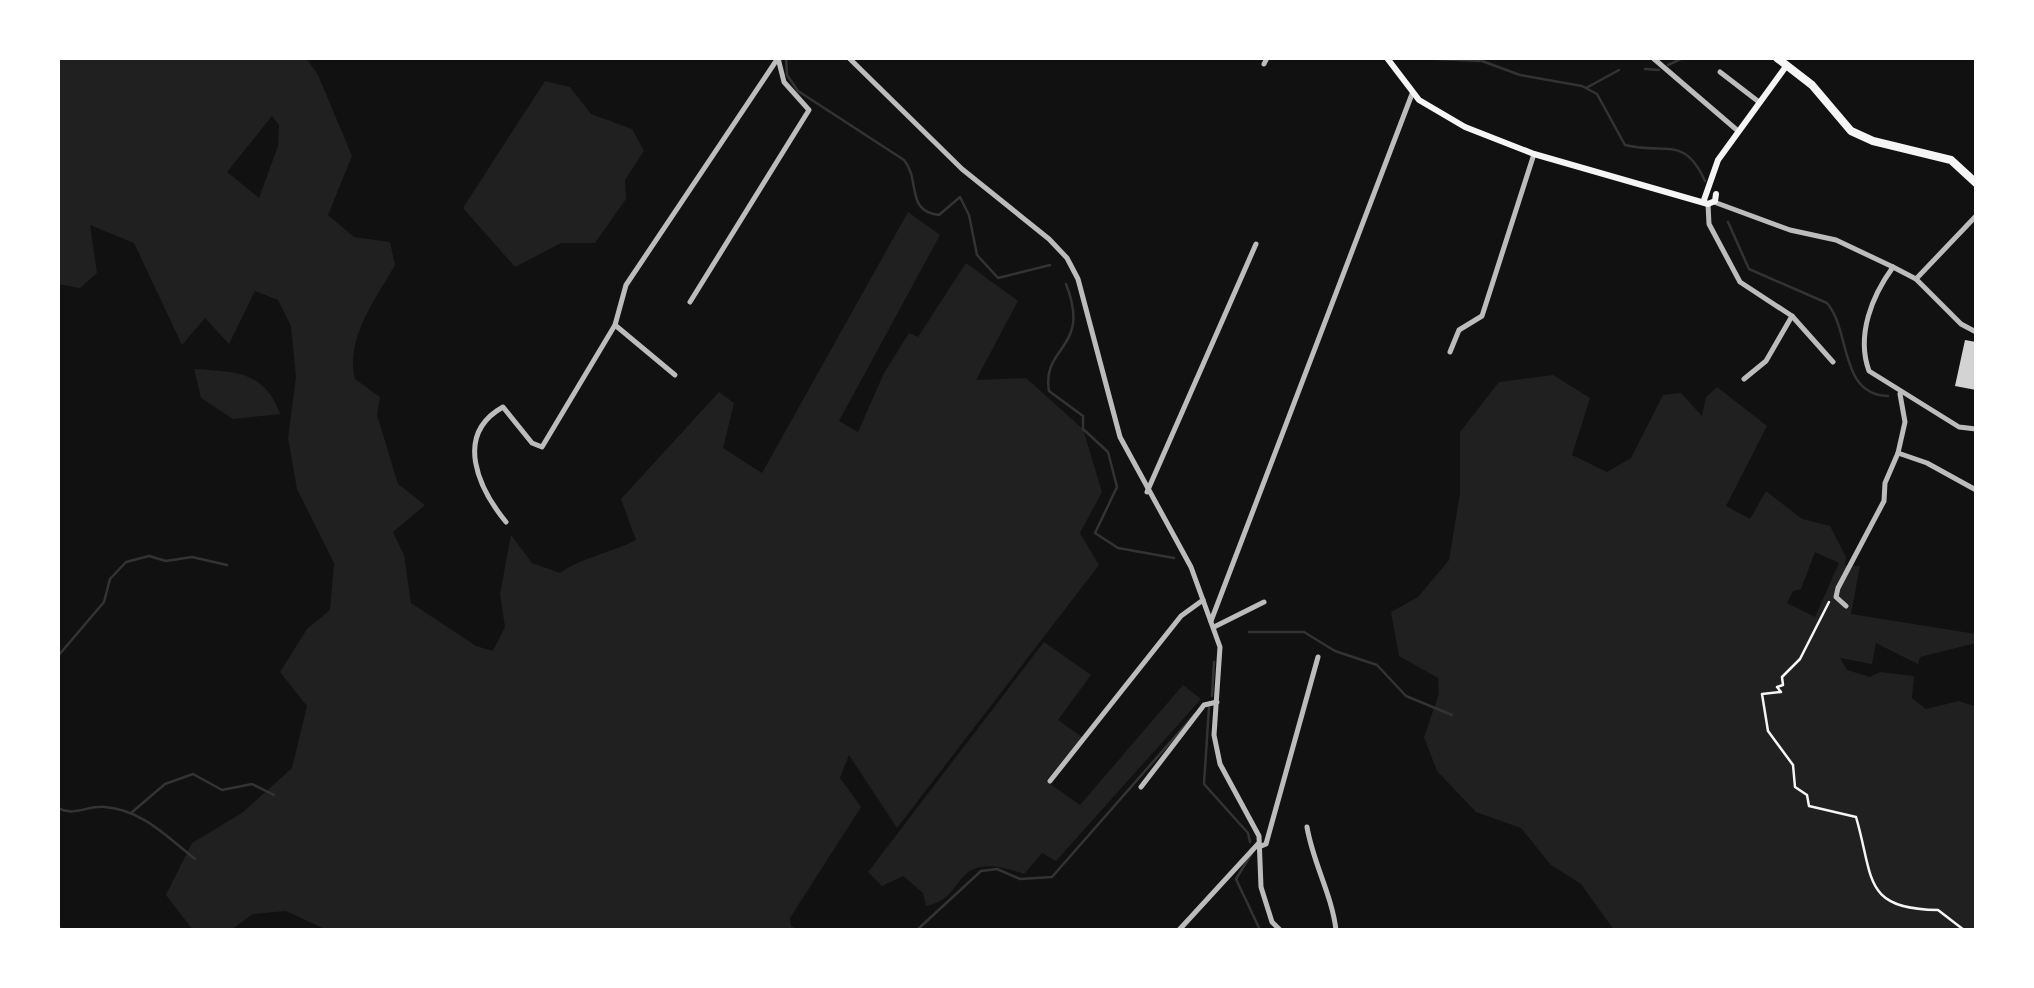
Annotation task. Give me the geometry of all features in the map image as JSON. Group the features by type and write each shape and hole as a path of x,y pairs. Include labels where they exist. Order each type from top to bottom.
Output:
{"main road":[{"path":"1387,58 1412,94 1465,127 1534,154 1710,198 1715,171 1738,132 1791,62"},
{"path":"1777,58 1791,62 1851,131 1873,141 1951,160 1976,183"}],"street":[{"path":"690,302 809,110 784,82 778,58"},
{"path":"506,522 483,493 473,450 475,440 504,407 532,443 542,447 615,324 626,286 778,58"},
{"path":"849,58 962,169 1067,258 1090,324 1106,395 1147,492 1191,567 1213,624 1221,654 1214,735 1220,764 1258,836 1266,908 1280,930"},
{"path":"1654,58 1738,132"},
{"path":"1720,72 1759,102"},
{"path":"1213,624 1412,94"},
{"path":"1450,352 1459,330 1482,316 1534,154"},
{"path":"1834,362 1792,316 1740,282 1709,224 1710,198 1790,230 1836,240 1893,267 1916,279 1962,324 1976,332"},
{"path":"1916,279 1976,216"},
{"path":"1147,492 1256,244"},
{"path":"1893,267 1872,300 1865,348 1869,371 1900,394 1959,427 1976,429"},
{"path":"1744,379 1766,360 1792,316"},
{"path":"615,324 675,376"},
{"path":"1846,606 1836,593 1884,501 1885,483 1898,454 1905,422 1900,394"},
{"path":"1898,454 1927,463 1976,490"},
{"path":"1050,781 1181,616 1203,600"},
{"path":"1213,624 1264,602"},
{"path":"1179,930 1258,846 1266,844 1318,656"},
{"path":"1141,786 1204,705 1217,702"},
{"path":"1308,826 1313,860 1336,930"}],"path":[{"path":"1836,593 1800,659 1782,677 1783,685 1777,688 1781,692 1762,694 1768,731 1793,765 1795,787 1806,793 1809,806 1856,817 1873,884 1888,902 1917,912 1938,910 1964,930"}],"shaded area":[{"path":"58,58 306,58 318,75 352,156 328,215 354,237 390,242 395,265 364,319 353,364 355,379 380,397 377,415 398,484 425,505 393,532 404,555 411,603 476,646 493,651 505,627 500,594 511,535 532,563 560,573 636,540 621,499 719,392 734,403 723,448 762,473 908,212 940,235 839,421 858,432 884,373 909,333 918,337 966,263 1018,301 976,380 1026,378 1083,429 1102,492 1080,533 1099,565 897,828 849,755 840,778 861,807 790,918 791,926 798,930 327,930 286,911 253,914 231,930 193,930 166,895 192,843 242,813 292,768 307,706 280,672 307,629 330,610 334,563 297,489 288,438 296,377 291,326 278,300 255,291 229,344 205,318 182,345 134,243 90,225 97,273 80,288 58,284","holes":["272,116 279,125 278,146 259,198 227,172"]},
{"path":"545,81 570,87 591,114 632,129 644,151 625,180 626,199 595,243 561,243 515,267 463,208"},
{"path":"194,369 235,373 257,381 280,414 233,419 201,398"},
{"path":"1553,375 1590,398 1572,455 1607,472 1631,458 1663,395 1681,393 1702,416 1706,397 1717,387 1767,426 1726,506 1750,519 1766,491 1802,519 1830,526 1846,557 1845,565 1860,566 1851,614 1976,634 1976,643 1920,657 1918,664 1876,643 1872,664 1840,658 1847,670 1870,677 1880,672 1914,676 1912,698 1926,709 1959,701 1974,706 1976,930 1614,930 1581,884 1551,865 1521,828 1476,812 1437,771 1424,737 1439,694 1438,678 1399,656 1391,612 1418,597 1449,560 1460,493 1460,432 1499,382","holes":["1815,552 1839,563 1815,617 1787,603 1793,591 1801,589"]},
{"path":"1044,642 1091,675 1058,720 1082,737 1046,781 1080,805 1183,685 1201,699 1056,861 1042,853 1024,874 1000,867 971,870 949,894 926,906 923,893 903,876 882,886 868,872"}],"building":[{"path":"1965,340 1976,342 1976,390 1955,386"}],"waterway":[{"path":"786,58 787,75 798,91 904,160 922,208 939,215 960,197 969,215 977,255 998,278 1050,265"},
{"path":"1415,58 1482,61 1520,75 1582,86 1597,94 1625,145 1682,152 1690,157 1705,181"},
{"path":"1668,65 1683,58"},
{"path":"1645,69 1659,70"},
{"path":"1586,88 1619,70"},
{"path":"1728,222 1749,269 1827,303 1835,315 1853,374 1872,393 1888,396"},
{"path":"1066,284 1073,322 1070,335 1052,364 1049,391 1083,416 1083,429 1108,452 1117,487 1095,533 1118,548 1174,558"},
{"path":"58,656 104,602 110,579 126,562 149,556 166,561 192,557 227,565"},
{"path":"1249,632 1304,632 1335,651 1377,665 1406,696 1452,715"},
{"path":"1212,696 1214,662"},
{"path":"1209,707 1204,784 1248,833 1250,842"},
{"path":"917,930 981,871 997,869 1020,879 1052,877 1195,714"},
{"path":"131,813 165,784 193,774 222,790 252,784 274,795"},
{"path":"58,808 70,811 105,807 131,813 195,859"},
{"path":"1252,853 1236,879 1260,930"},
{"path":"58,926 61,930"}]}
